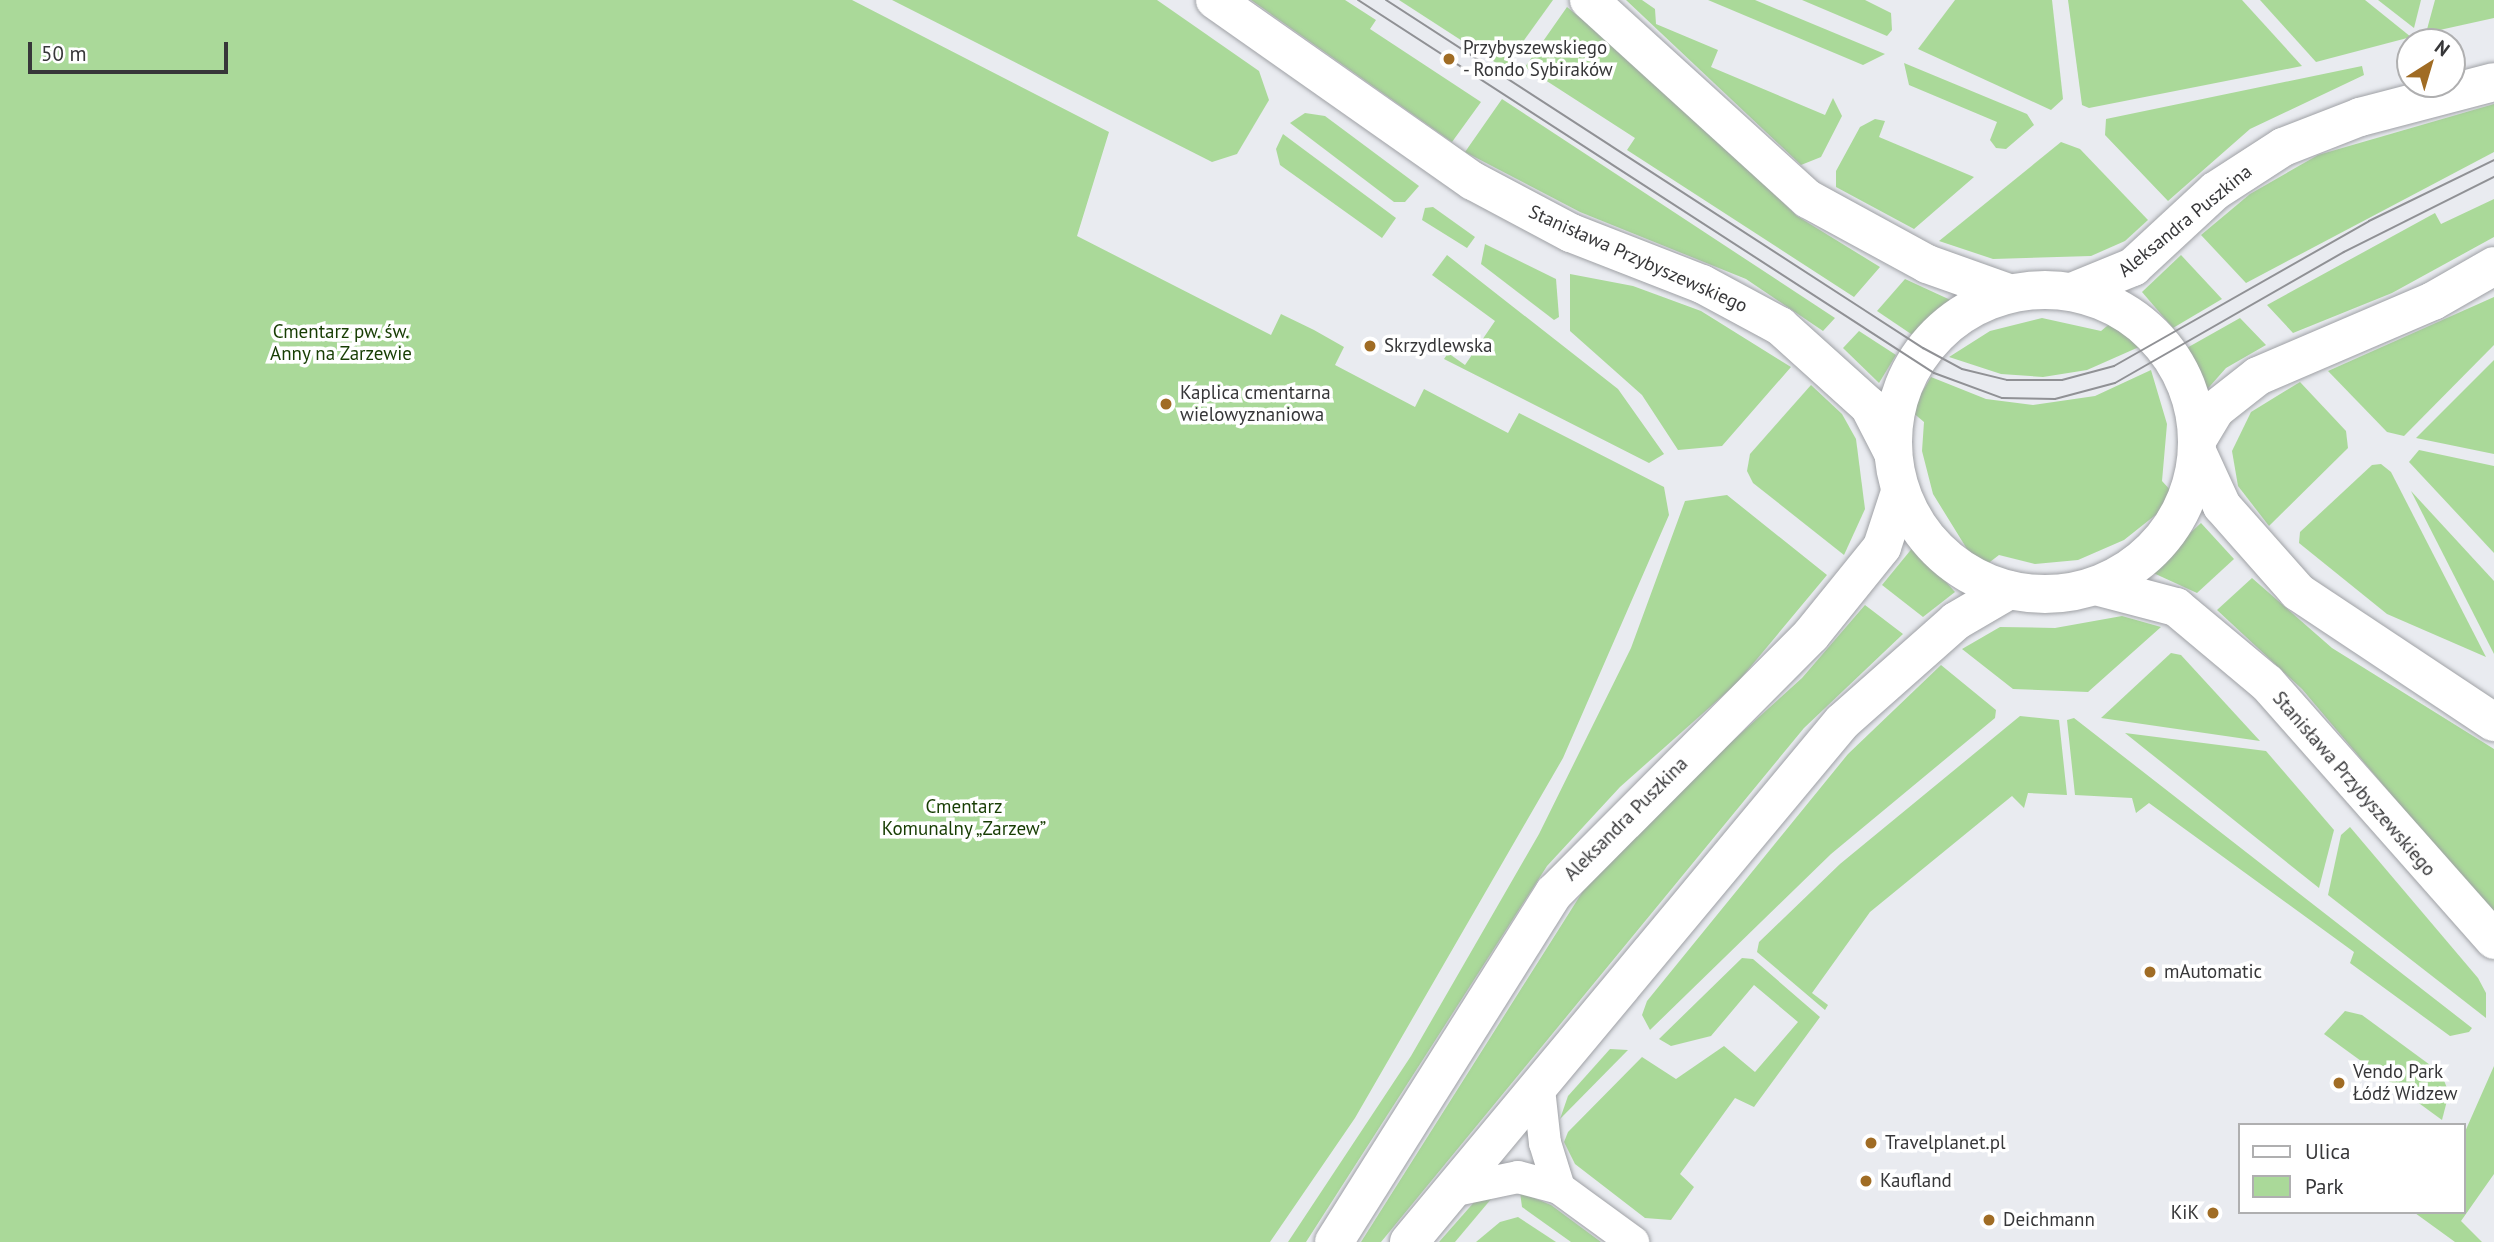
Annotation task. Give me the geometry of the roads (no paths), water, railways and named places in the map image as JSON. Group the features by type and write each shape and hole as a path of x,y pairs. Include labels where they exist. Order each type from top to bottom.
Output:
{"main road":[{"name":"Stanisława Przybyszewskiego","path":"1215,0 1473,181 1560,228 1691,279 1780,326 1869,406 1893,453"},
{"path":"1589,0 1808,199 1927,264 2009,293"},
{"name":"Aleksandra Puszkina","path":"2074,290 2133,267 2215,191 2295,141 2360,117 2494,82"},
{"path":"2494,266 2433,301 2258,376 2216,409 2199,447 2186,498 2163,535 2133,565 2096,586 2054,595 2009,590 1943,552 1900,492 1893,453 1897,412 1921,356 1969,311 2009,293 2074,290 2132,319 2163,349 2187,390 2199,447 2222,506 2298,592 2494,722"},
{"name":"Aleksandra Puszkina","path":"1334,1242 1554,892 1803,645 1882,547 1900,492"},
{"name":"Stanisława Przybyszewskiego","path":"2096,586 2176,607 2267,683 2494,940"},
{"path":"1409,1242 1842,722 1956,621 2009,590"}],"street":[{"path":"1539,1089 1545,1143 1559,1188"},
{"path":"1451,1191 1518,1177 1559,1188 1633,1242"}],"tram line":[{"path":"1358,0 1934,373 2002,398 2055,399 2115,383 2344,252 2494,177"},
{"path":"1386,0 1923,348 1962,369 2007,380 2062,380 2114,366 2369,221 2494,160"}],"place":[{"name":"Przybyszewskiego - Rondo Sybiraków","path":"1449,59"},
{"name":"Skrzydlewska","path":"1370,346"},
{"name":"Kaplica cmentarna wielowyznaniowa","path":"1166,404"},
{"name":"mAutomatic","path":"2150,972"},
{"name":"Vendo Park Łódź Widzew","path":"2339,1083"},
{"name":"Travelplanet.pl","path":"1871,1143"},
{"name":"Kaufland","path":"1866,1181"},
{"name":"KiK","path":"2213,1213"},
{"name":"Deichmann","path":"1989,1220"}],"park label":[{"name":"Cmentarz pw. św. Anny na Zarzewie","path":"341,343"},
{"name":"Cmentarz Komunalny „Zarzew”","path":"964,818"}]}
